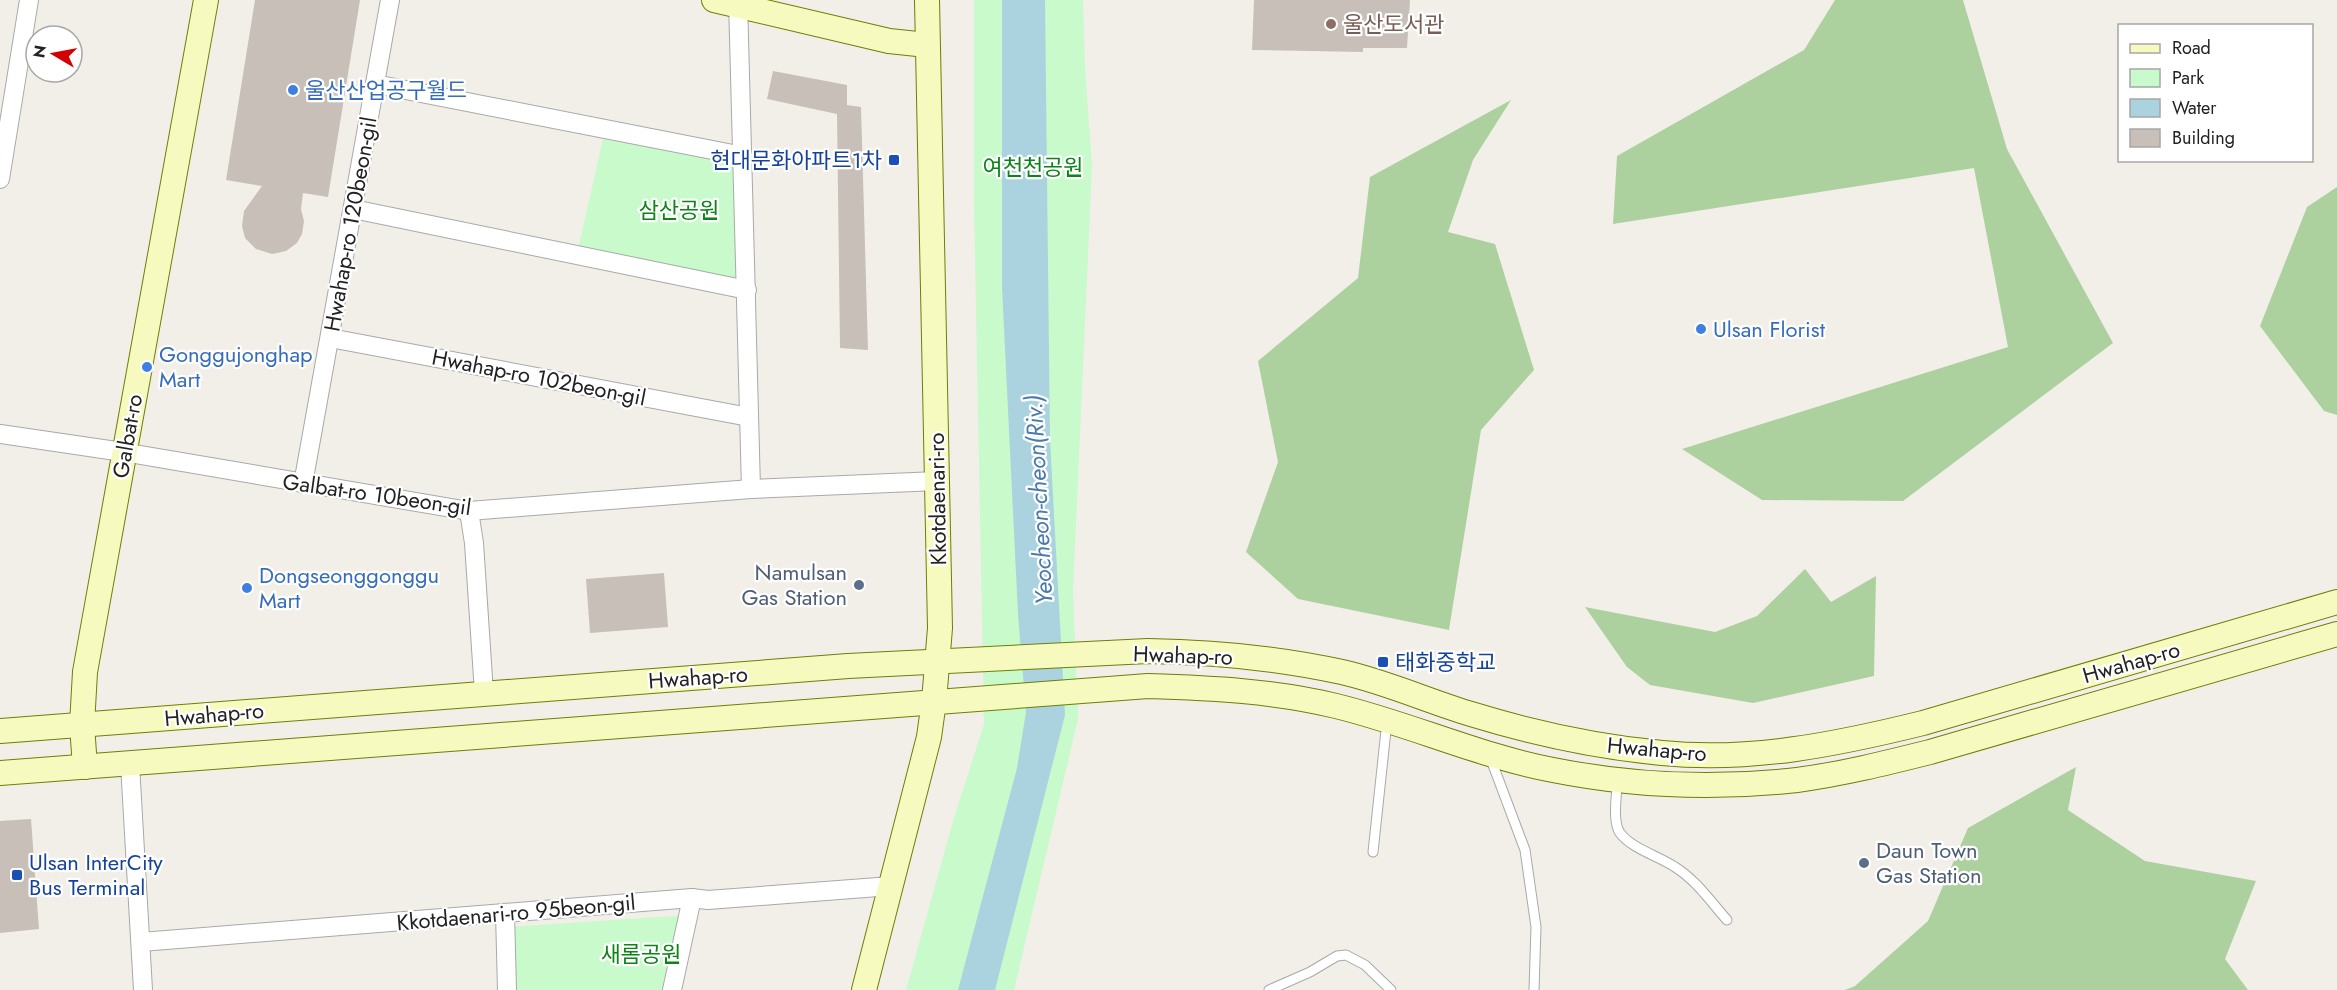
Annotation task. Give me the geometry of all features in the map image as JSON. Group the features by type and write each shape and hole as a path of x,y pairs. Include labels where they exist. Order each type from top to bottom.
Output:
{"main road":[{"name":"Galbat-ro","path":"85,767 82,725 85,672 206,0"},
{"path":"714,0 738,2 888,41 927,45"},
{"name":"Kkotdaenari-ro","path":"864,990 929,737 939,661 927,0"},
{"name":"Hwahap-ro","path":"0,731 848,666 1099,653 1194,652 1295,663 1380,682 1471,714 1532,730 1653,752 1716,755 1793,750 1858,739 1912,726 2337,602"},
{"name":"Hwahap-ro","path":"0,773 1148,686 1247,691 1335,706 1489,755 1554,770 1659,784 1717,785 1797,780 1862,769 1930,753 2337,634"}],"street":[{"path":"0,179 29,0"},
{"name":"Hwahap-ro 120beon-gil","path":"303,484 390,0"},
{"path":"738,2 751,489"},
{"path":"375,84 743,156"},
{"path":"353,209 747,291"},
{"name":"Hwahap-ro 102beon-gil","path":"330,338 749,417"},
{"name":"Galbat-ro 10beon-gil","path":"0,434 123,452 469,511 751,489 937,481"},
{"path":"469,511 474,543 484,693"},
{"path":"130,764 143,990"},
{"name":"Kkotdaenari-ro 95beon-gil","path":"141,942 692,898 708,900 891,886"},
{"path":"672,990 692,898"},
{"path":"505,913 507,990"}],"lane":[{"path":"1373,852 1387,721"},
{"path":"1489,755 1525,850 1536,927 1534,990"},
{"path":"1617,780 1617,825 1620,833 1631,842 1676,867 1691,879 1727,920"},
{"path":"1269,990 1310,972 1337,956 1346,955 1365,965 1391,990"}],"green space":[{"name":"여천천공원","path":"974,0 1083,0 1092,166 1073,591 1078,719 1014,990 906,990 953,821 984,724 974,208"},
{"path":"1835,0 1963,0 2007,149 2113,343 1903,501 1762,500 1682,449 2008,347 1974,168 1613,224 1617,156 1804,50"},
{"path":"1511,100 1473,160 1448,232 1495,244 1534,370 1481,430 1449,630 1298,599 1246,552 1278,462 1258,361 1358,278 1370,177"},
{"name":"삼산공원","path":"604,134 738,161 741,283 578,249"},
{"path":"2337,187 2337,415 2324,411 2260,326 2307,207"},
{"path":"1805,569 1831,602 1876,576 1874,676 1753,703 1650,685 1627,667 1585,607 1715,632 1757,616"},
{"path":"2076,767 2068,810 2145,861 2256,881 2225,959 2248,990 1845,990 1855,986 1928,921 1968,828"},
{"name":"새롬공원","path":"688,915 672,990 510,990 507,927"}],"water":[{"name":"Yeocheon-cheon(Riv.)","path":"1002,0 1045,0 1050,441 1065,715 995,990 958,990 1017,768 1026,712 1018,614 1002,287"}],"building":[{"name":"울산산업공구월드","path":"255,0 360,0 328,197 303,193 302,234 297,243 286,251 272,254 256,249 245,238 242,226 244,211 262,186 226,180"},
{"name":"울산도서관","path":"1254,0 1410,0 1407,48 1363,48 1363,52 1252,50"},
{"path":"773,71 847,85 847,105 861,107 868,350 840,348 837,114 767,99"},
{"path":"664,573 668,627 590,633 586,579"},
{"name":"Ulsan InterCity Bus Terminal","path":"31,819 39,929 0,933 0,821"}],"place":[{"name":"울산도서관","path":"1331,24"},
{"name":"울산산업공구월드","path":"293,90"},
{"name":"현대문화아파트1차","path":"894,160"},
{"name":"Ulsan Florist","path":"1701,329"},
{"name":"Gonggujonghap Mart","path":"147,367"},
{"name":"Namulsan Gas Station","path":"859,585"},
{"name":"Dongseonggonggu Mart","path":"247,588"},
{"name":"태화중학교","path":"1383,662"},
{"name":"Daun Town Gas Station","path":"1864,863"},
{"name":"Ulsan InterCity Bus Terminal","path":"17,875"}]}
